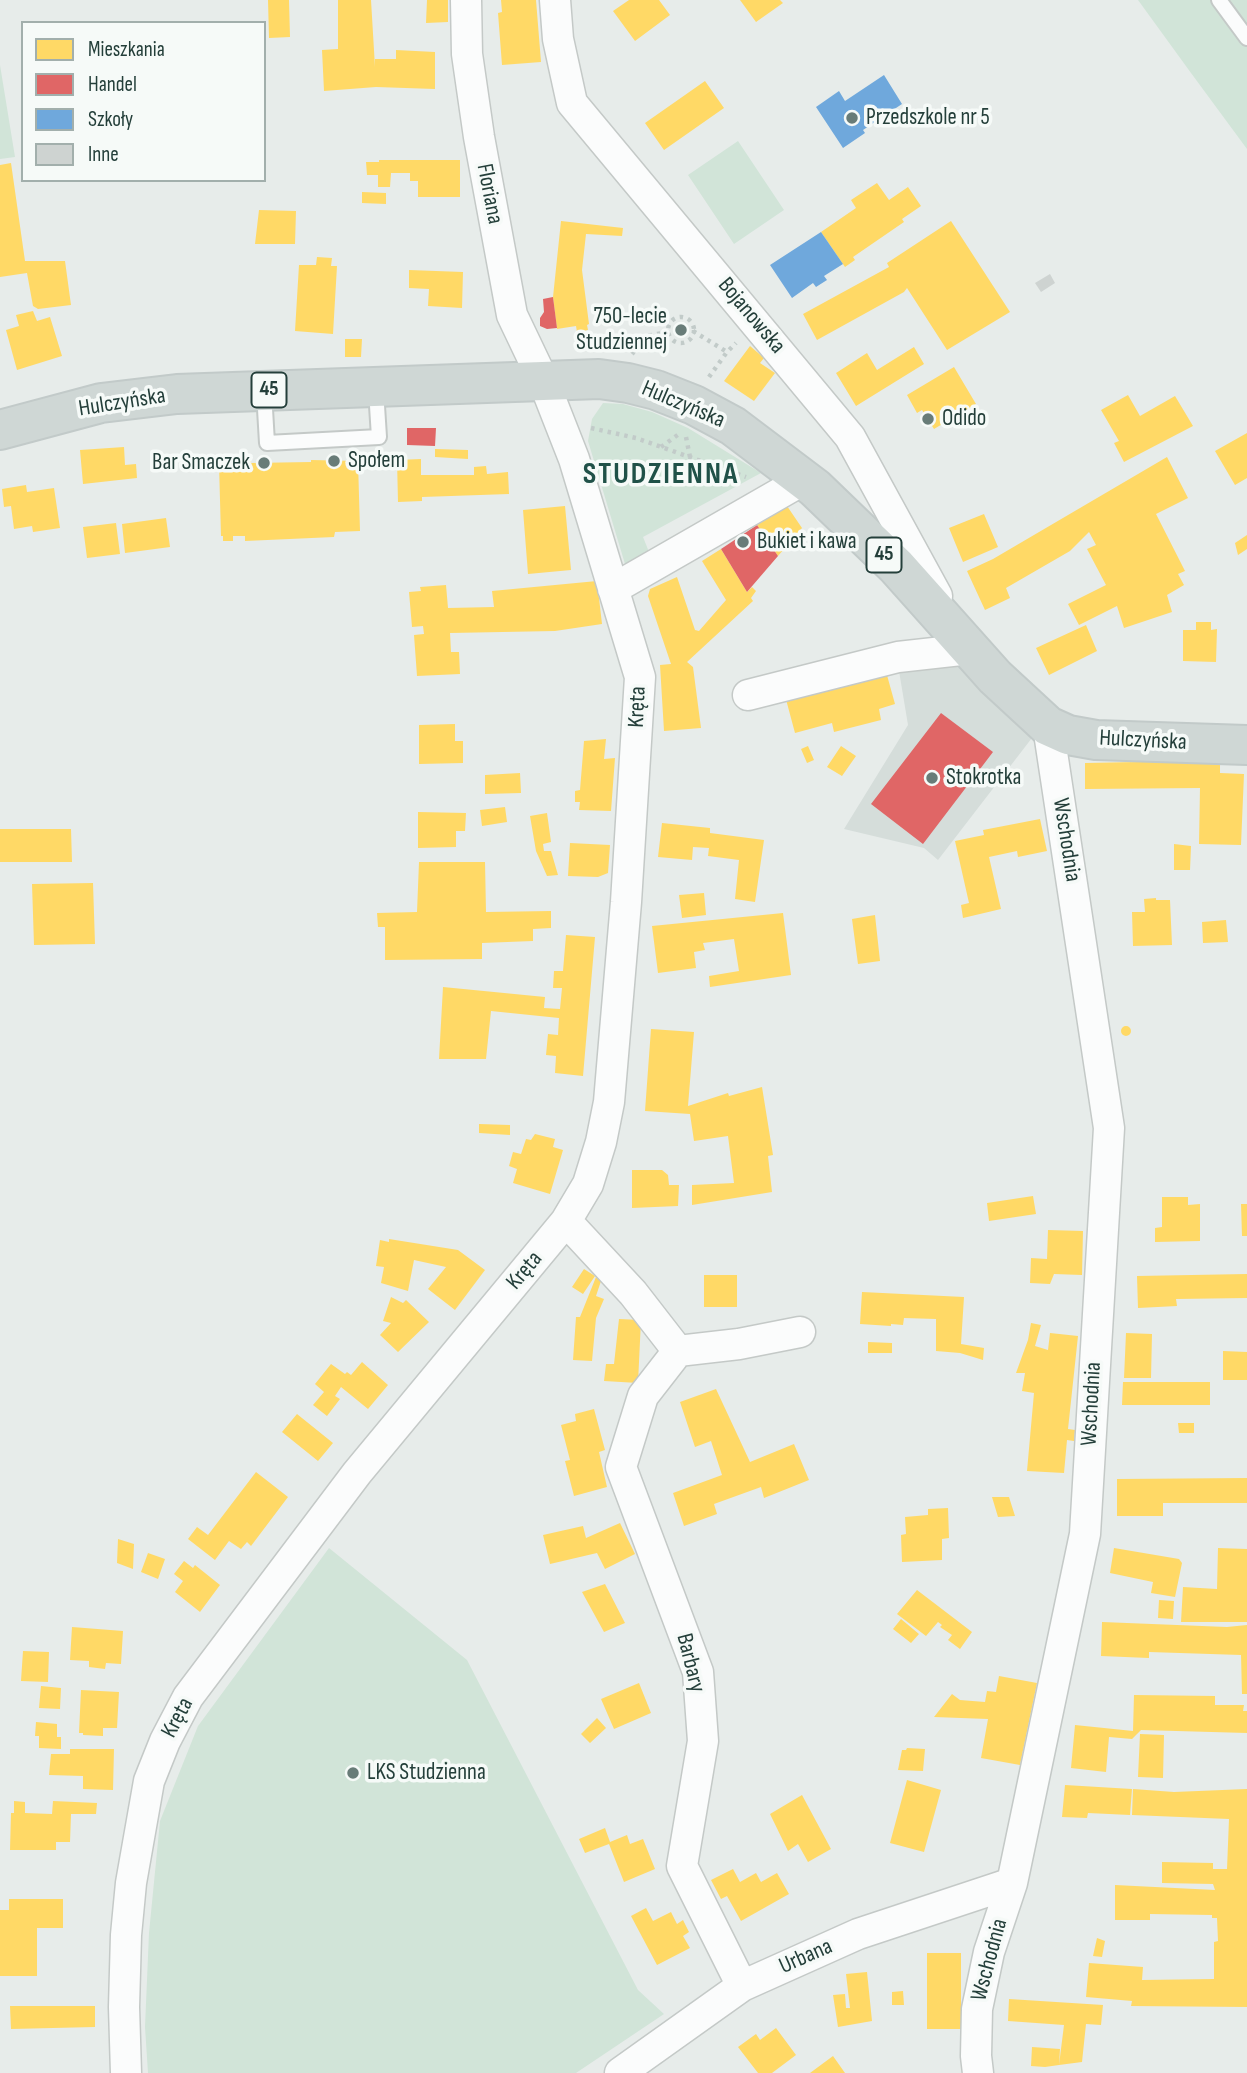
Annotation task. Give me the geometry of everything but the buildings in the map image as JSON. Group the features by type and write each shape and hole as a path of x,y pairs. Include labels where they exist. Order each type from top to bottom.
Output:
{"main road":[{"name":"Hulczyńska","path":"0,430 63,412 132,398 376,385 599,379 656,390 733,425 794,485 815,488 896,566 995,677 1048,726 1096,740 1247,745"}],"street":[{"name":"Floriana","path":"466,0 467,54 479,137 512,315 543,380"},
{"name":"Bojanowska","path":"555,0 558,39 572,103 850,437 964,643"},
{"name":"Kręta","path":"126,2073 126,1935 138,1832 149,1781 182,1708 219,1654 357,1473 566,1221 588,1184 601,1142 609,1102 626,902 640,677 574,460 543,380"},
{"path":"614,589 794,485"},
{"path":"748,695 964,643"},
{"name":"Wschodnia","path":"978,2073 977,2010 989,1952 1012,1883 1085,1534 1109,1128 1048,726"},
{"path":"566,1221 633,1293 678,1351 739,1344 800,1332"},
{"name":"Barbary","path":"678,1351 643,1396 621,1467 698,1672 703,1741 682,1866 742,1986"},
{"name":"Urbana","path":"620,2073 742,1986 858,1934 1012,1883"}],"lane":[{"path":"1219,0 1247,38"},
{"path":"264,390 267,443 379,437 376,385"}],"path":[{"path":"694,331 687,341 679,342 672,339 668,328 672,320 680,317 692,323 694,331 727,352"},
{"path":"703,386 727,352 756,322"},
{"path":"559,422 612,431 690,457 794,485"},
{"path":"660,447 684,430 690,457"}],"shaded area":[{"path":"953,656 1035,734 938,860 924,848 844,829 908,725 898,665"}],"green space":[{"path":"1138,0 1247,0 1247,149 1191,73"},
{"path":"0,65 15,157 0,159"},
{"path":"738,141 784,210 734,244 688,175"},
{"path":"603,403 623,404 652,412 688,428 761,473 643,537 649,552 638,562 625,564 588,441 592,419"},
{"name":"LKS Studzienna","path":"329,1548 467,1660 638,1990 664,2014 576,2073 148,2073 145,2027 149,1933 160,1821 198,1726"}],"place":[{"name":"Przedszkole nr 5","path":"852,118"},
{"name":"750-lecie Studziennej","path":"681,330"},
{"name":"Odido","path":"928,419"},
{"name":"Społem","path":"334,461"},
{"name":"Bar Smaczek","path":"264,463"},
{"name":"Bukiet i kawa","path":"743,542"},
{"name":"Stokrotka","path":"932,778"},
{"name":"LKS Studzienna","path":"353,1773"}],"district":[{"name":"STUDZIENNA","path":"661,475"}]}
